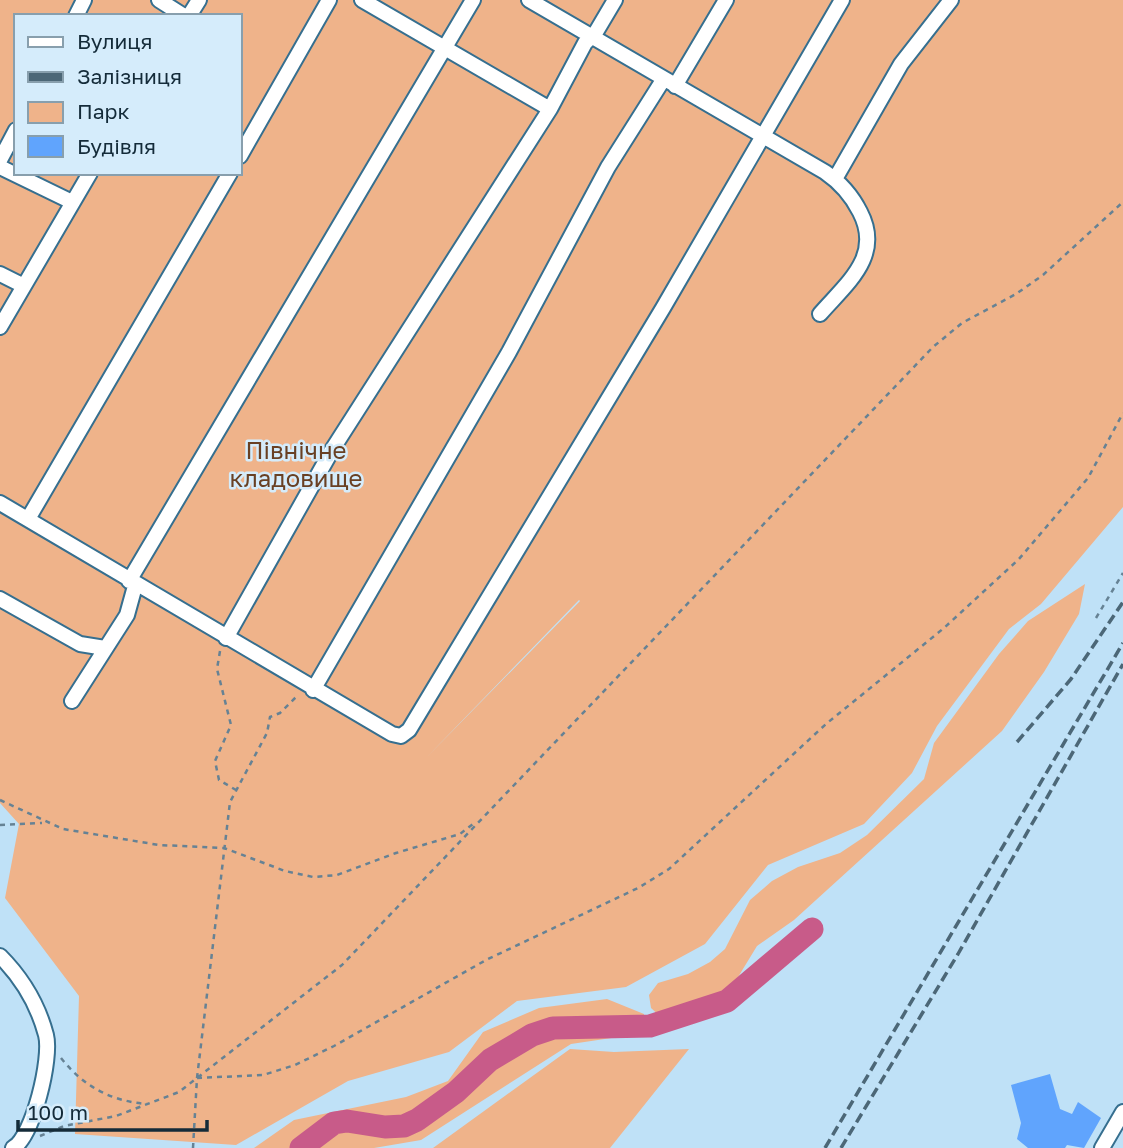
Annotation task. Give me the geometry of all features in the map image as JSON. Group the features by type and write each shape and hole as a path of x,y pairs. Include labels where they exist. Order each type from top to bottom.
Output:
{"street":[{"path":"159,0 184,14"},
{"path":"242,153 330,0"},
{"path":"362,0 550,109"},
{"path":"72,701 127,615 132,584 473,0"},
{"path":"529,0 835,179 855,202 869,239 857,272 820,314"},
{"path":"226,638 332,450 550,109 615,0"},
{"path":"313,690 509,352 608,167 726,0"},
{"path":"0,503 313,690 392,734 401,736 409,730 663,308 842,0"},
{"path":"835,179 901,64 951,0"},
{"path":"0,160 14,134"},
{"path":"16,175 72,202"},
{"path":"0,327 89,175"},
{"path":"28,519 229,175"},
{"path":"0,274 24,286"},
{"path":"0,599 80,644 105,648"},
{"path":"0,956 27,989 47,1038 35,1113 15,1147"},
{"path":"1102,1148 1123,1112"}],"path":[{"path":"15,1147 64,1126 116,1116 179,1092 342,965 933,347 962,323 1017,294 1043,275 1123,202"},
{"path":"197,1078 263,1074 295,1065 334,1046 486,960 638,888 669,869 827,724 944,628 1019,559 1088,478 1123,412"},
{"path":"1096,618 1123,573"},
{"path":"226,638 218,656 217,669 231,725 215,761 219,780 236,790"},
{"path":"193,1148 197,1078 230,802 267,733 270,717 280,713 305,690 313,690"},
{"path":"0,800 45,823 81,833 159,845 224,848 285,871 324,877 460,834 478,821"},
{"path":"0,825 45,823"},
{"path":"47,1038 67,1066 88,1086 111,1098 148,1105"}],"green space":[{"name":"Північне кладовище","path":"0,0 1123,0 1123,507 1041,604 1009,629 937,726 912,773 864,824 768,865 705,944 626,987 517,1001 449,1052 348,1081 236,1145 75,1134 79,996 5,898 19,824 0,803","holes":["579,600 580,601 423,761"]},
{"path":"1085,584 1079,614 1044,672 1002,731 794,920 757,946 732,987 662,1018 651,1008 649,995 658,983 688,974 710,962 725,949 750,900 772,881 798,867 840,853 867,835 924,779 934,743 999,654 1028,621"},
{"path":"607,999 644,1014 645,1033 571,1044 421,1140 374,1148 254,1148 294,1120 406,1097 448,1081 483,1032 539,1008"},
{"path":"570,1049 614,1052 689,1049 610,1148 433,1148"}],"building":[{"path":"1050,1074 1060,1109 1072,1114 1078,1102 1101,1118 1084,1148 1067,1145 1065,1148 1028,1148 1017,1139 1021,1123 1011,1085"}],"waterway":[{"path":"301,1148 334,1123 347,1121 385,1127 404,1126 417,1120 456,1092 490,1060 532,1035 553,1028 650,1026 727,1001 812,929"}],"railway":[{"path":"1017,742 1071,679 1123,602"},
{"path":"825,1148 1123,643"},
{"path":"841,1148 958,954 1123,664"}]}
